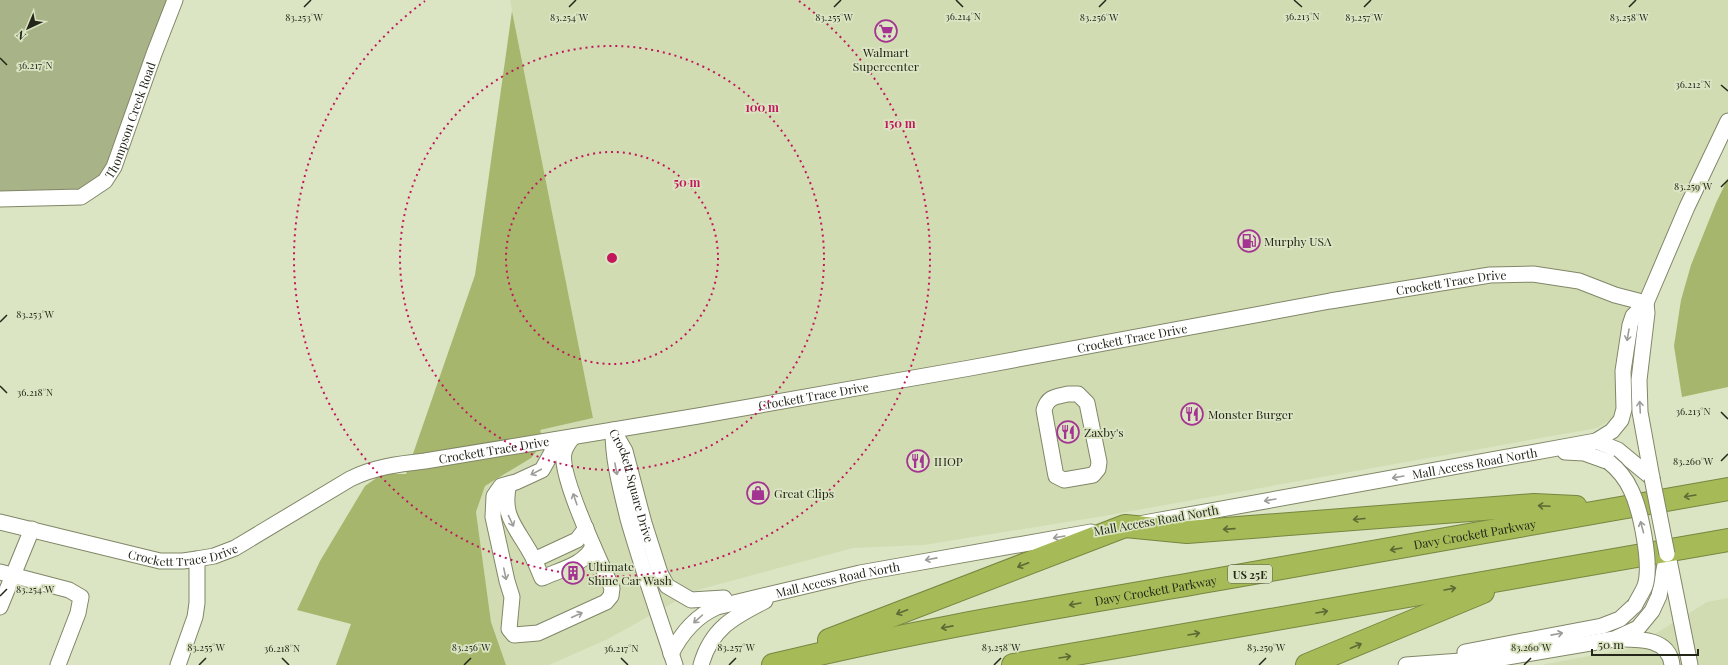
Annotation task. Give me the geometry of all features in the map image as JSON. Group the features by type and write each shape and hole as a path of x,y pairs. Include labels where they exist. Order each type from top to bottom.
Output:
{"highway":[{"name":"Davy Crockett Parkway","path":"773,665 857,645 984,620 1412,546 1728,489"},
{"path":"763,665 1125,526 1187,532 1534,505 1611,509"},
{"path":"1013,665 1728,540"},
{"path":"1307,665 1519,577"}],"street":[{"name":"Thompson Creek Road","path":"0,199 81,197 105,181 114,167 175,0"},
{"path":"1596,441 1612,431 1621,420 1624,409 1623,371 1630,325 1634,316 1646,302 1687,207 1728,121"},
{"name":"Crockett Trace Drive","path":"0,522 142,558 171,562 196,559 214,556 235,548 331,489 364,472 390,465 573,437 970,368 1330,301 1490,275 1514,273 1550,276 1579,281 1615,296 1646,302"},
{"path":"1646,302 1648,313 1639,380 1640,412 1645,445 1690,665"},
{"path":"1068,394 1078,394 1087,403 1099,462 1096,474 1064,480 1056,476 1044,410 1046,402 1050,398 1068,394"},
{"name":"Crockett Square Drive","path":"613,430 625,451 644,523 660,573 667,586 691,600 701,601 787,589"},
{"name":"Crockett Square Drive","path":"613,430 613,453 619,483 638,554 673,660"},
{"path":"555,440 542,470 501,486 494,496 494,517 507,581 512,597 509,629 514,635 538,632 606,602 611,596 612,588 590,538 564,465 563,453 573,437"},
{"path":"1596,441 1618,450 1652,478"},
{"name":"Mall Access Road North","path":"673,660 684,633 697,618 708,611 717,607 787,589 950,556 1596,441"},
{"path":"1408,665 1444,656 1602,626 1620,619 1635,605 1645,586 1648,566 1644,533 1632,491 1619,470 1609,462 1584,453 1546,451"},
{"path":"509,484 505,498 507,512 536,564 542,578 579,562 591,552 590,538"},
{"path":"0,607 6,573 32,529"},
{"path":"536,564 577,540 590,538"},
{"path":"1614,639 1638,628 1652,611 1659,596 1667,554"},
{"path":"178,665 195,617 197,603 196,559"},
{"path":"6,573 69,590 81,597 78,613 58,665"},
{"path":"701,665 709,646 724,625 744,611 787,589"},
{"path":"1408,665 1502,658 1614,639 1657,642 1665,649 1672,660 1672,665"}],"shaded area":[{"path":"0,0 175,0 127,131 94,189 0,199"},
{"path":"510,0 1728,0 1728,125 1646,303 1640,412 1617,416 1597,428 1098,517 924,545 853,548 694,591 608,639 549,665 506,665 491,622 476,512 485,486 508,473 540,430 593,418"},
{"path":"1728,598 1728,665 1541,665 1632,648 1707,602"}],"green space":[{"path":"512,11 593,418 540,430 544,442 531,458 485,486 476,512 491,622 506,665 336,665 351,624 297,610 320,561 365,486 382,474 406,474 475,275"},
{"path":"1728,178 1728,387 1682,397 1674,346 1681,300 1691,265 1716,203"}],"place":[{"name":"Walmart Supercenter","path":"886,31"},
{"name":"Murphy USA","path":"1249,241"},
{"name":"Monster Burger","path":"1192,414"},
{"name":"Zaxby's","path":"1068,432"},
{"name":"IHOP","path":"918,461"},
{"name":"Great Clips","path":"758,493"},
{"name":"Ultimate Shine Car Wash","path":"573,573"}]}
